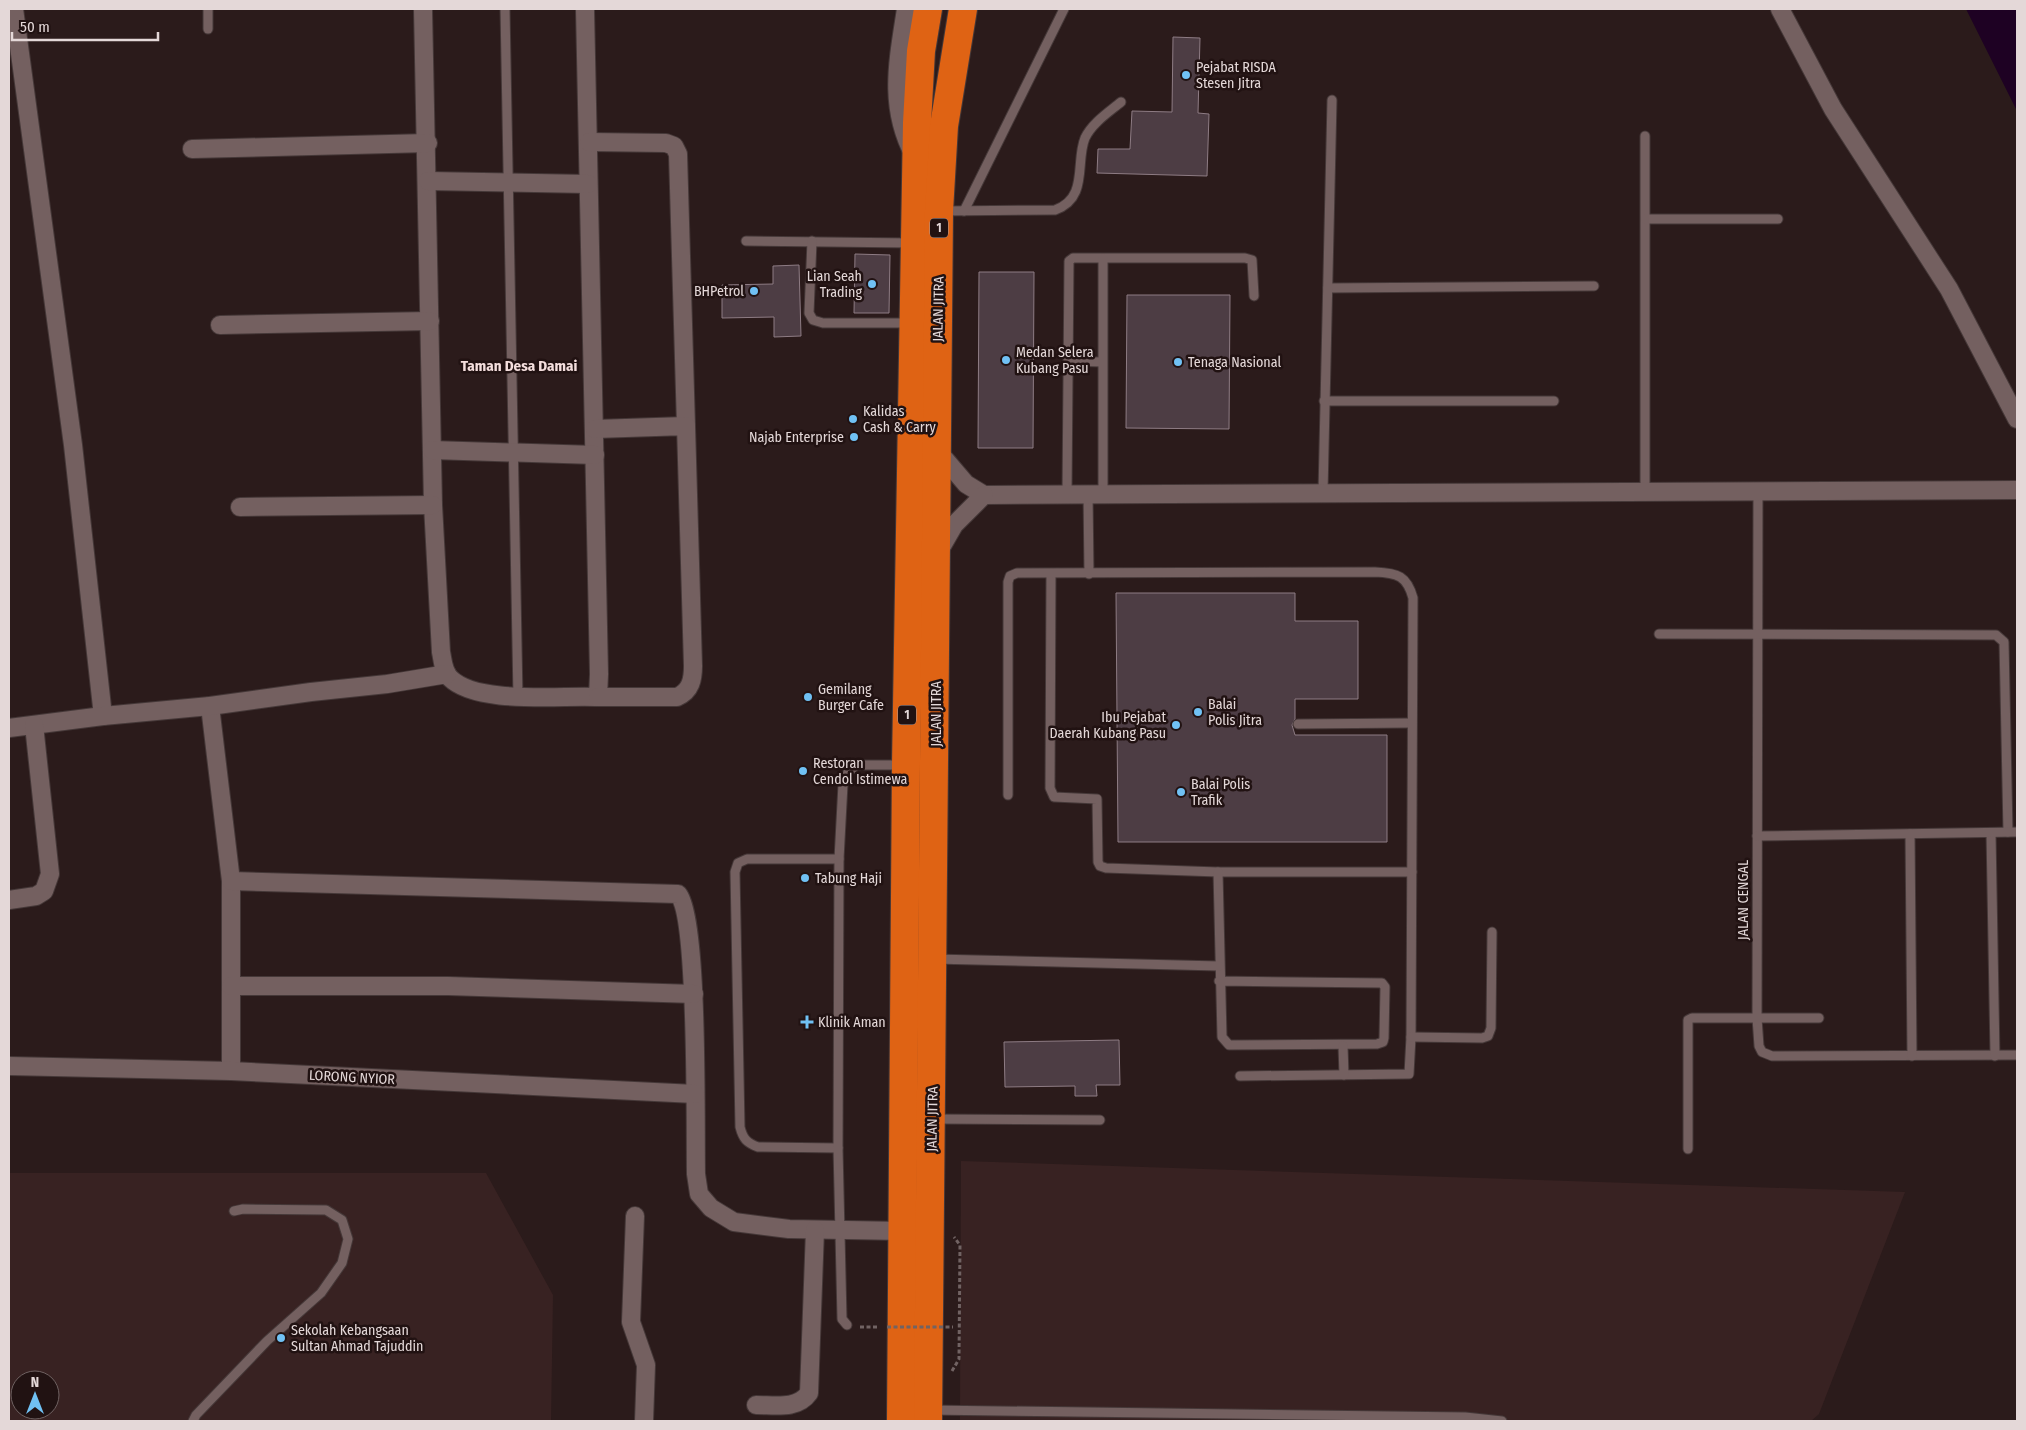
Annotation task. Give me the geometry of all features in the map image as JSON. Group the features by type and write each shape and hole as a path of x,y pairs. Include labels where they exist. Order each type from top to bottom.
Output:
{"highway":[{"name":"JALAN JITRA","path":"901,1421 906,765 914,243 918,78 928,9"},
{"name":"JALAN JITRA","path":"928,1416 934,959 937,450 952,211 941,153 948,97 963,9"},
{"path":"948,97 983,9"}],"street":[{"path":"14,9 73,445 103,716"},
{"path":"423,9 428,143 433,505 441,652 447,674 459,684 476,690 518,697 677,696 683,694 691,685 693,666 678,154 674,146 666,143 589,142"},
{"path":"585,9 600,664 598,696"},
{"path":"906,9 897,87 897,106 901,127 916,160"},
{"path":"1780,9 1833,108 1949,289 2017,419"},
{"path":"192,149 428,143"},
{"path":"428,181 588,184"},
{"path":"220,325 430,321"},
{"path":"595,429 686,426"},
{"path":"432,450 595,455"},
{"path":"937,450 960,478 984,495 1067,493 2017,490"},
{"path":"937,557 954,525 984,495"},
{"path":"240,507 433,505"},
{"path":"9,728 103,716 210,706 387,684 447,674"},
{"path":"210,706 231,881 231,1071"},
{"path":"9,900 36,896 44,891 50,874 34,725"},
{"path":"231,881 678,894 686,909 694,994 696,1174 699,1194 711,1208 734,1222 815,1230 903,1231"},
{"path":"231,986 448,986 694,994"},
{"name":"LORONG NYIOR","path":"9,1066 231,1071 695,1094"},
{"path":"635,1216 631,1322 646,1364 644,1421"},
{"path":"756,1405 794,1405 804,1400 809,1393 815,1230"}],"lane":[{"path":"208,9 208,29"},
{"path":"504,9 518,697"},
{"path":"1064,9 952,211 1055,210 1062,207 1080,184 1084,140 1089,131 1121,102"},
{"path":"1323,492 1332,100"},
{"path":"1645,136 1645,491"},
{"path":"1646,219 1778,218"},
{"path":"746,242 914,243"},
{"path":"812,242 809,313 813,320 823,323 913,323"},
{"path":"1067,493 1069,261 1073,258 1245,258 1252,260 1254,266 1254,296"},
{"path":"1089,574 1096,493 1102,362 1103,258"},
{"path":"1328,288 1594,286"},
{"path":"1068,361 1102,362"},
{"path":"1324,401 1554,401"},
{"name":"JALAN CENGAL","path":"1758,491 1757,1018 1759,1046 1762,1052 1772,1056 2017,1055"},
{"path":"1008,795 1008,582 1010,576 1017,573 1375,572 1389,573 1403,578 1410,586 1413,598 1411,1038 1409,1074 1240,1076"},
{"path":"1052,574 1051,794 1054,797 1093,797 1097,799 1098,862 1100,866 1106,868 1218,872 1412,872"},
{"path":"1659,634 1996,635 2004,642 2013,832 1757,836"},
{"path":"1298,724 1411,723"},
{"path":"848,1325 842,1319 838,1148 839,859 843,784 848,772 857,765 906,765"},
{"path":"1991,833 1995,1056"},
{"path":"1910,834 1912,1056"},
{"path":"838,1148 758,1147 748,1143 742,1137 740,1127 734,872 738,863 747,859 839,859"},
{"path":"1218,872 1219,981 1222,1036 1229,1045 1343,1046 1383,1042 1384,988 1382,983 1219,981"},
{"path":"1411,1038 1482,1038 1488,1036 1491,1028 1492,932"},
{"path":"934,959 1219,966"},
{"path":"1688,1149 1688,1020 1692,1018 1819,1018"},
{"path":"1343,1046 1344,1075"},
{"path":"932,1119 1100,1120"},
{"path":"193,1421 196,1414 267,1341 321,1293 342,1263 348,1239 342,1220 326,1210 243,1209 234,1211"},
{"path":"928,1416 1465,1417 1502,1421"}],"path":[{"path":"887,1327 953,1327"},
{"path":"952,1359 959,1359"}],"shaded area":[{"path":"1966,9 2017,9 2017,111"},
{"path":"961,1161 1905,1192 1819,1414 1811,1421 960,1421"},
{"name":"Sekolah Kebangsaan Sultan Ahmad Tajuddin","path":"9,1173 486,1173 553,1295 551,1421 9,1421"}],"building":[{"name":"Pejabat RISDA Stesen Jitra","path":"1173,37 1200,38 1198,113 1209,114 1207,176 1097,173 1098,149 1130,149 1132,111 1172,112"},
{"name":"Lian Seah Trading","path":"855,254 890,255 889,313 854,313"},
{"path":"799,265 801,336 774,337 774,317 722,318 722,285 773,284 773,266"},
{"name":"Medan Selera Kubang Pasu","path":"979,272 1034,272 1033,448 978,448"},
{"name":"Tenaga Nasional","path":"1127,295 1230,295 1229,429 1126,428"},
{"name":"Ibu Pejabat Daerah Kubang Pasu","path":"1116,593 1295,593 1295,621 1358,621 1358,699 1295,699 1295,719 1292,725 1295,735 1387,735 1387,842 1118,842"},
{"path":"1119,1040 1120,1085 1096,1085 1097,1096 1075,1096 1075,1086 1005,1087 1004,1042"}],"place":[{"name":"Pejabat RISDA Stesen Jitra","path":"1186,75"},
{"name":"Lian Seah Trading","path":"872,284"},
{"name":"BHPetrol","path":"754,291"},
{"name":"Medan Selera Kubang Pasu","path":"1006,360"},
{"name":"Tenaga Nasional","path":"1178,362"},
{"name":"Kalidas Cash & Carry","path":"853,419"},
{"name":"Najab Enterprise","path":"854,437"},
{"name":"Gemilang Burger Cafe","path":"808,697"},
{"name":"Balai Polis Jitra","path":"1198,712"},
{"name":"Ibu Pejabat Daerah Kubang Pasu","path":"1176,725"},
{"name":"Restoran Cendol Istimewa","path":"803,771"},
{"name":"Balai Polis Trafik","path":"1181,792"},
{"name":"Tabung Haji","path":"805,878"},
{"name":"Klinik Aman","path":"807,1022"},
{"name":"Sekolah Kebangsaan Sultan Ahmad Tajuddin","path":"281,1338"}],"district":[{"name":"Taman Desa Damai","path":"519,366"}]}
